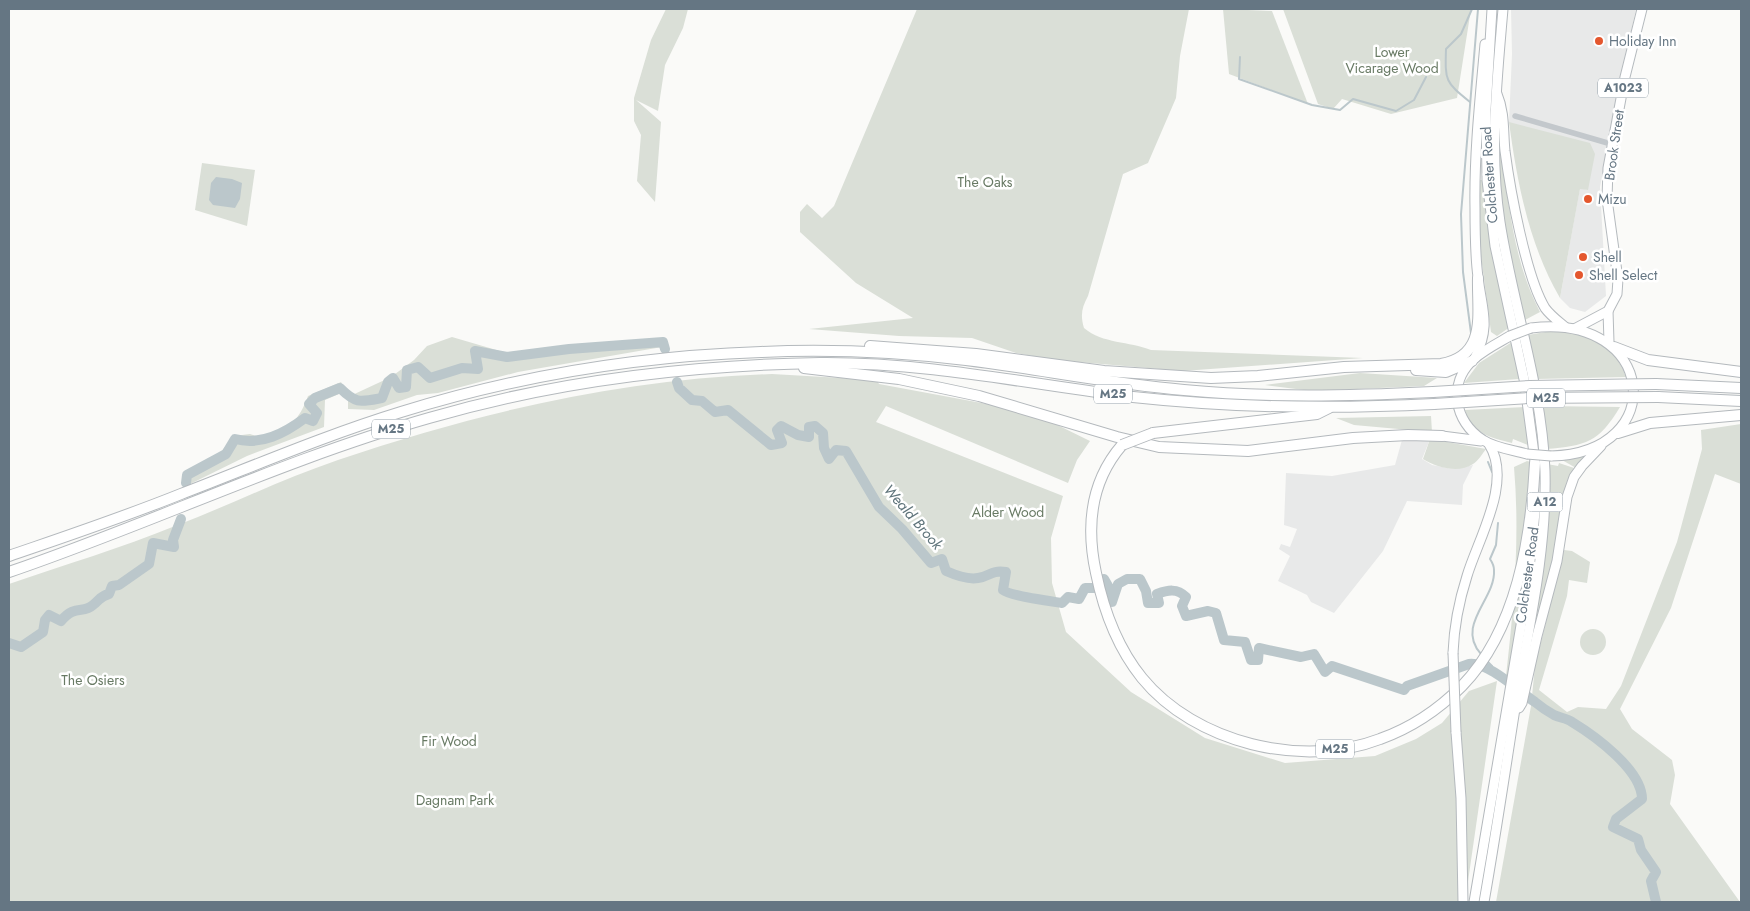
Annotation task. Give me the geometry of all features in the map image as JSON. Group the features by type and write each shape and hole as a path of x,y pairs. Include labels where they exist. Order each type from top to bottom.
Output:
{"highway":[{"name":"M25","path":"1071,376 1186,379 1258,376 1344,367 1447,363 1465,353 1474,341 1479,326 1478,278"},
{"name":"M25","path":"791,351 826,345 906,348 1104,370 1211,378"},
{"path":"1611,345 1648,360 1741,372"},
{"name":"M25","path":"9,556 126,515 347,430 458,396 542,376 646,360 706,354 791,351 860,352 927,356 1170,389 1257,395 1343,396 1530,386 1656,384 1741,388"},
{"name":"M25","path":"1388,366 1446,372 1473,360"},
{"name":"M25","path":"794,364 812,370 899,379 979,396 1117,437 1159,447 1248,451 1353,438 1408,435 1442,436"},
{"name":"M25","path":"9,572 346,444 454,411 539,391 614,378 694,369 794,364 844,364 930,369 1187,402 1255,407 1434,404 1543,398 1658,397 1741,402"},
{"name":"M25","path":"1330,407 1317,414 1153,433 1122,445 1107,464 1099,483 1090,519 1092,557 1107,618 1127,657 1162,699 1194,723 1228,737 1268,747 1307,752 1379,740 1430,714 1462,685 1490,648 1508,610 1522,560 1531,511 1535,463"},
{"path":"1618,433 1650,423 1741,415"}],"main road":[{"name":"A12","path":"1473,360 1484,337 1486,325 1478,278 1475,233 1476,162 1485,39 1491,9"},
{"name":"Colchester Road","path":"1491,9 1486,110 1487,180 1495,246 1526,388 1535,463 1535,512 1519,682"},
{"name":"A12","path":"1503,9 1496,92 1502,107 1509,173 1528,260 1542,303 1549,313 1565,327"},
{"name":"Brook Street","path":"1611,345 1608,311 1617,294 1618,279 1607,199 1611,144 1642,9"},
{"name":"Colchester Road","path":"1474,902 1516,698 1540,558 1545,472 1541,423 1534,379 1499,220 1494,151 1496,92"},
{"path":"1576,328 1608,311"},
{"path":"1442,436 1487,442 1527,454 1551,456 1563,456 1601,446 1618,433 1629,413 1632,390 1628,366 1611,345 1576,328 1531,328 1510,336 1473,360 1459,382 1457,402 1464,423 1487,442 1497,461 1493,503 1463,590 1453,653 1461,798 1463,902"},
{"name":"A12","path":"1519,682 1557,562 1567,497 1574,477 1601,446"},
{"name":"A12","path":"1484,902 1516,698"}],"street":[{"path":"1514,116 1611,144"}],"shaded area":[{"path":"1511,9 1636,9 1600,187 1606,296 1585,312 1570,308 1560,298 1580,188 1588,190 1509,122 1512,54"},
{"path":"216,177 232,179 242,183 240,199 235,208 213,205 209,200 211,183"},
{"path":"1430,439 1422,459 1432,465 1453,469 1473,465 1463,485 1462,505 1407,501 1383,551 1334,613 1311,602 1307,595 1278,581 1290,556 1279,549 1281,544 1290,547 1297,529 1284,525 1286,473 1332,476 1395,465 1402,440"}],"green space":[{"path":"666,9 688,9 683,28 665,65 658,111 636,100 661,122 655,202 637,181 641,135 634,121 634,98 651,40"},
{"name":"The Oaks","path":"917,9 1189,9 1180,56 1176,98 1148,163 1123,174 1083,308 1082,319 1084,328 1108,340 1151,350 1363,358 1183,371 1055,360 1016,353 972,338 899,336 809,329 913,318 856,283 800,232 800,212 807,204 822,218 834,206"},
{"path":"1223,9 1272,11 1308,104 1229,74"},
{"name":"Lower Vicarage Wood","path":"1283,9 1471,9 1457,98 1391,114 1342,99 1333,109 1318,104"},
{"path":"1509,122 1590,143 1595,154 1588,190 1580,189 1560,298 1549,278 1532,235 1520,190"},
{"path":"1498,149 1501,151 1518,254 1531,293 1540,312 1523,321 1510,257"},
{"path":"202,163 255,170 247,226 195,210"},
{"path":"1479,180 1483,180 1492,254 1510,327 1497,336 1491,332 1480,249"},
{"path":"1557,330 1590,338 1607,348 1621,365 1626,377 1537,379 1528,335"},
{"path":"452,337 513,355 580,346 650,342 662,347 518,372 438,393 417,395 374,410 348,409 348,397 391,377 414,360 427,346"},
{"path":"1512,342 1519,379 1464,383 1479,363"},
{"path":"1360,373 1437,378 1424,386 1312,391 1265,385"},
{"path":"772,374 877,380 879,384 987,404 1041,417 1090,441 1077,460 1068,483 886,406 876,422 1063,496 1051,538 1052,583 1066,632 1131,692 1205,738 1285,763 1375,756 1416,739 1442,723 1469,691 1497,681 1465,902 9,902 9,584 155,534 317,467 444,427 552,401 606,391 716,377"},
{"path":"341,382 346,391 325,400 324,427 247,456 182,488 195,470 211,464 234,436 250,434 266,439 274,435 297,418 308,396"},
{"path":"1542,406 1620,407 1605,428 1590,440 1581,444 1546,449"},
{"path":"1525,407 1528,445 1513,439 1512,443 1504,441 1483,433 1472,424 1465,410"},
{"path":"1431,416 1432,432 1354,425 1336,418"},
{"path":"1741,424 1741,484 1715,474 1671,608 1620,709 1632,729 1672,760 1675,775 1670,804 1740,902 1496,902 1531,706 1535,666 1564,550 1572,551 1590,562 1587,583 1569,580 1567,596 1539,690 1567,712 1578,707 1606,709 1621,686 1677,542 1702,449 1701,430"},
{"path":"1430,439 1486,449 1477,461 1467,467 1461,469 1447,468 1434,465 1423,459"},
{"path":"1586,456 1576,468 1562,460"},
{"path":"1527,461 1531,462 1531,540 1509,677 1506,676 1514,598 1516,546 1514,467"},
{"path":"1559,463 1574,468 1567,481 1555,556 1535,634 1531,633 1547,464 1558,466"},
{"path":"1593,629 1603,632 1606,642 1603,652 1593,655 1583,652 1580,642 1583,632"}],"waterway":[{"path":"1470,102 1448,80 1446,49 1461,34 1472,9"},
{"path":"1471,333 1463,272 1461,214 1478,9"},
{"path":"1240,57 1239,79 1312,105 1340,110 1353,99 1396,111 1414,100 1426,77"},
{"name":"Weald Brook","path":"186,483 187,475 226,454 235,439 254,441 272,437 289,429 305,418 313,421 317,413 309,404 315,398 340,388 350,397 359,401 382,398 388,382 393,378 399,388 406,387 407,370 418,367 430,378 462,368 478,369 475,351 507,357 569,349 663,342 665,349"},
{"name":"Weald Brook","path":"677,382 679,388 692,400 702,401 715,412 728,410 771,445 782,443 777,430 781,426 798,435 809,437 809,427 815,426 823,433 824,448 829,459 836,450 846,451 879,507 902,529 931,563 942,559 946,571 957,576 974,578 994,572 1006,572 1003,590 1021,596 1062,603 1068,597 1079,599 1085,588 1094,588 1104,579 1108,586 1104,597 1112,602 1118,584 1127,579 1140,579 1146,591 1148,603 1159,603 1157,594 1176,591 1186,597 1182,606 1186,616 1208,611 1216,613 1224,640 1245,642 1251,660 1258,660 1259,648 1301,657 1314,654 1325,672 1332,666 1404,690 1407,686 1469,664 1485,667 1546,710 1570,721 1593,736 1626,766 1640,788 1642,799 1616,819 1613,827 1638,839 1641,850 1656,872 1651,881 1656,902"},
{"path":"1488,462 1492,472"},
{"name":"Weald Brook","path":"9,643 21,647 43,632 45,620 49,615 61,621 70,613 89,608 102,597 109,594 112,586 119,585 149,564 153,543 174,547 173,540 181,519"},
{"path":"1481,654 1474,643 1472,633 1474,622 1493,581 1494,569 1490,559 1496,545 1498,523"},
{"path":"1486,660 1492,666 1492,672"}],"place":[{"name":"Holiday Inn","path":"1599,41"},
{"name":"Mizu","path":"1588,199"},
{"name":"Shell","path":"1583,257"},
{"name":"Shell Select","path":"1579,275"}],"park label":[{"name":"Alder Wood","path":"1008,512"},
{"name":"The Osiers","path":"93,680"},
{"name":"Fir Wood","path":"449,741"},
{"name":"Dagnam Park","path":"455,800"}]}
